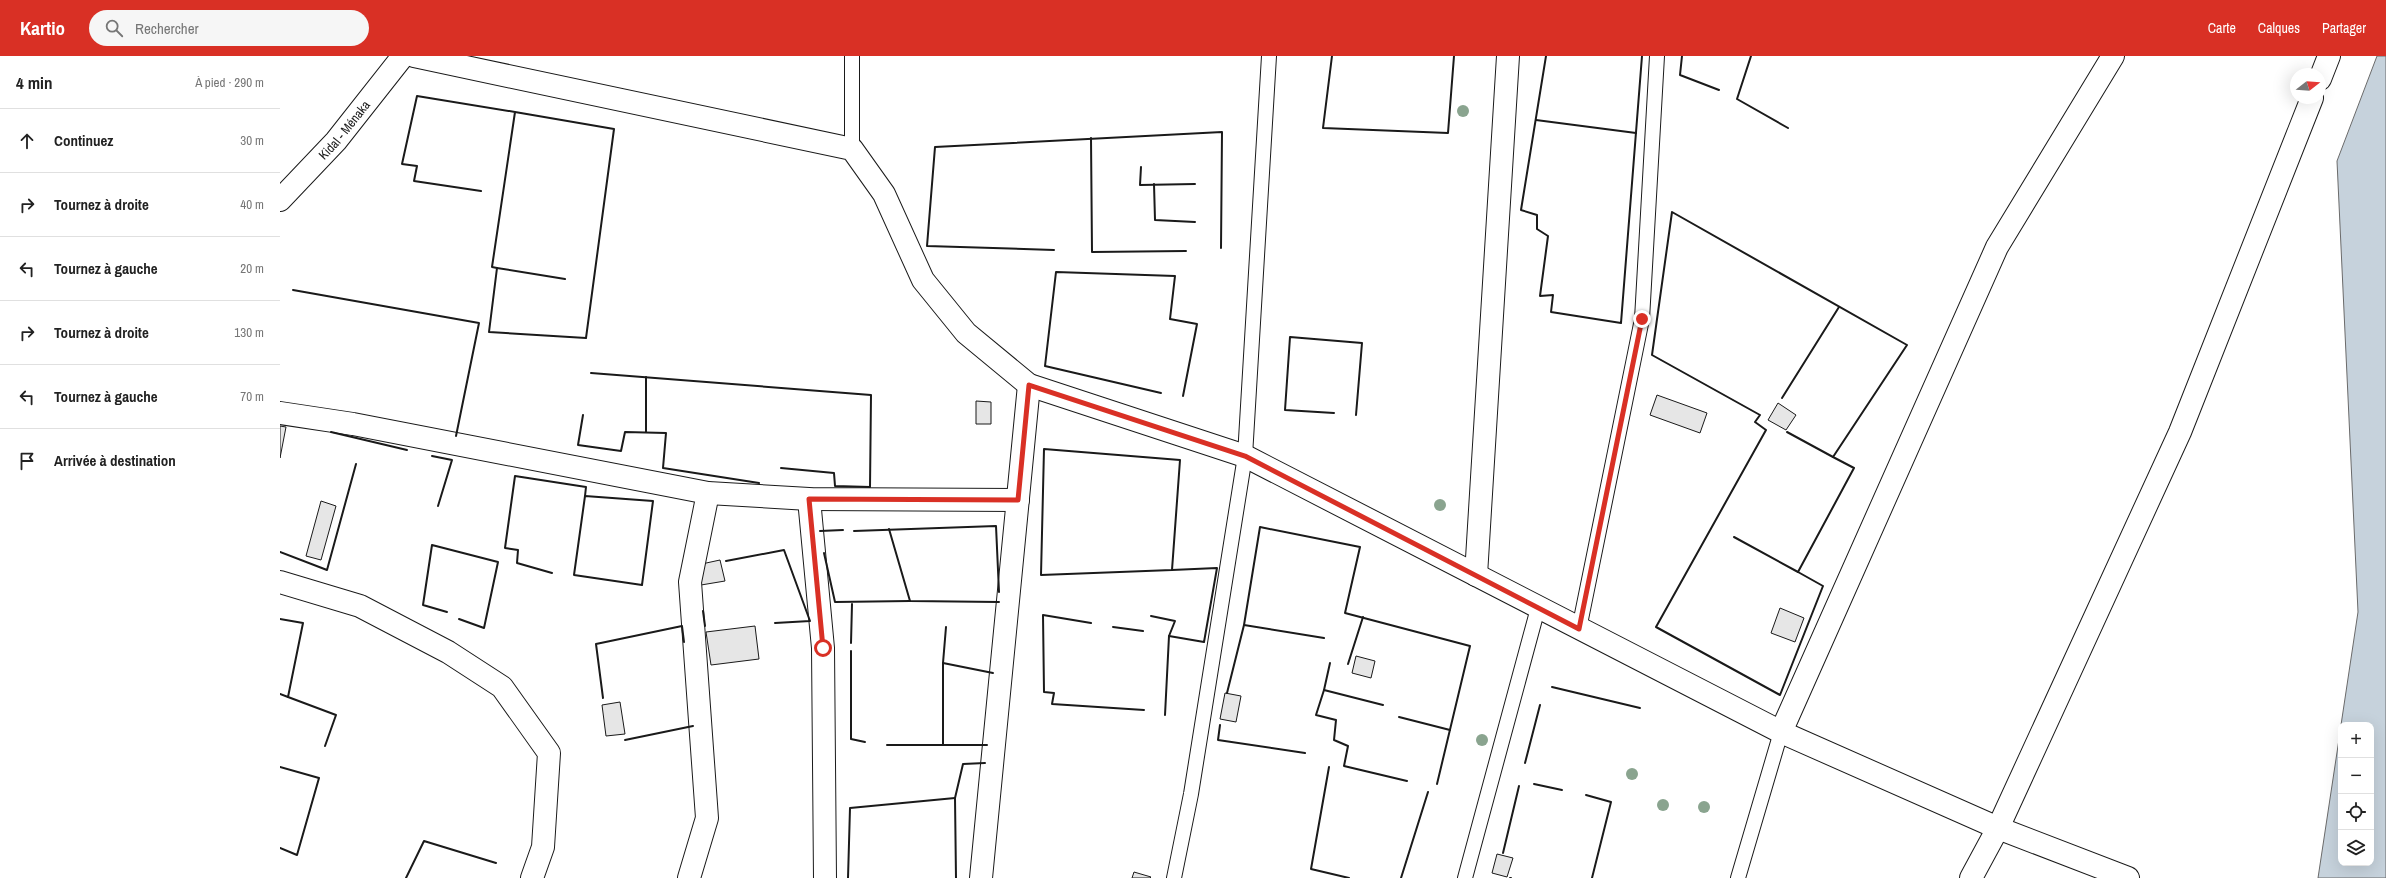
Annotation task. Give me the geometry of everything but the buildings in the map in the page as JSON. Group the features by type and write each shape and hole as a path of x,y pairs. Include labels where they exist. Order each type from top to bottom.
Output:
{"street":[{"name":"Kidal - Ménaka","path":"280,200 336,141 403,56"},
{"path":"414,56 852,149 884,194 923,280 966,332 1029,385 1245,456 1781,732 1998,828 2128,878"},
{"path":"1476,575 1508,56"},
{"path":"1781,732 1997,247 2113,56"},
{"path":"2324,68 2329,56"},
{"path":"1971,878 1998,828 2180,432 2310,104"},
{"path":"981,878 1029,385"},
{"path":"280,413 353,424 708,493 809,499 1018,500"},
{"path":"689,878 707,818 690,582 708,493"},
{"path":"809,499 823,648 825,878"},
{"path":"280,582 360,606 448,652 502,687 549,753 543,847 532,878"}],"lane":[{"path":"852,56 852,149"},
{"path":"1174,878 1191,794 1245,456 1269,56"},
{"path":"1579,629 1642,319 1657,56"},
{"path":"1465,878 1538,608"},
{"path":"1738,878 1781,732"}],"shaded area":[{"path":"2377,56 2386,56 2386,878 2318,878 2338,746 2338,866 2374,866 2374,722 2341,722 2358,612 2337,161"}],"wall":[{"path":"1332,56 1323,128 1448,133 1454,56"},
{"path":"1546,56 1521,210 1537,215 1537,229 1548,236 1540,296 1553,295 1551,312 1621,323 1642,56"},
{"path":"1682,56 1680,75 1719,90"},
{"path":"1751,56 1737,99 1788,128"},
{"path":"481,191 414,181 417,166 402,164 417,96 515,112 492,267 497,268 489,332 586,338 614,129 515,112"},
{"path":"1536,120 1636,133"},
{"path":"1054,250 927,246 935,147 1222,132 1221,248"},
{"path":"1091,138 1092,252 1186,251"},
{"path":"1141,167 1140,185 1195,184"},
{"path":"1154,184 1155,220 1195,222"},
{"path":"1672,212 1907,345 1833,457 1854,468 1798,572 1823,586 1780,695 1656,627 1766,430 1755,422 1760,415 1652,355 1672,212"},
{"path":"497,268 565,279"},
{"path":"1161,393 1045,366 1056,272 1175,276 1170,319 1197,324 1183,396"},
{"path":"293,290 479,323 456,436"},
{"path":"1782,398 1839,307"},
{"path":"1334,413 1285,410 1290,337 1362,343 1356,415"},
{"path":"591,373 871,395 870,487 835,486 834,473 781,468"},
{"path":"646,377 646,432"},
{"path":"583,415 578,445 621,451 625,432 666,433 663,468 759,483"},
{"path":"331,432 407,450"},
{"path":"1787,432 1833,457"},
{"path":"1044,449 1180,460 1172,570 1041,575 1044,449"},
{"path":"432,456 452,460 438,506"},
{"path":"280,552 327,570 356,464"},
{"path":"552,573 517,563 518,550 505,548 515,476 586,487 585,496"},
{"path":"585,496 653,501 642,585 574,575 585,496"},
{"path":"854,531 996,526 999,592"},
{"path":"1227,693 1244,625 1260,527 1360,547 1345,613 1470,646 1437,784"},
{"path":"889,529 910,601 999,602"},
{"path":"820,531 843,530"},
{"path":"1734,537 1798,572"},
{"path":"447,612 423,605 432,545 498,562 484,628 459,619"},
{"path":"726,561 784,550 810,621 775,623"},
{"path":"824,553 835,602 910,601"},
{"path":"1165,715 1169,636 1204,642 1217,568 1172,570"},
{"path":"851,643 852,604"},
{"path":"703,611 705,626"},
{"path":"1091,623 1043,615 1044,692 1054,693 1052,704 1144,710"},
{"path":"1151,616 1175,621 1169,636"},
{"path":"1348,664 1363,617"},
{"path":"280,619 303,623 288,697 280,694"},
{"path":"1244,625 1324,638"},
{"path":"603,698 596,644 682,626 684,642"},
{"path":"943,663 946,627"},
{"path":"1113,627 1143,631"},
{"path":"851,651 851,739 865,742"},
{"path":"943,745 943,663 993,673"},
{"path":"1324,690 1330,663"},
{"path":"1552,687 1640,708"},
{"path":"1383,705 1324,690 1316,715 1336,720 1334,740 1348,746 1344,766 1407,781"},
{"path":"288,697 336,715 325,746"},
{"path":"1525,763 1540,705"},
{"path":"1399,717 1450,730"},
{"path":"1220,725 1218,740 1305,753"},
{"path":"625,740 693,726"},
{"path":"887,745 987,745"},
{"path":"956,878 955,798 963,764 985,763"},
{"path":"280,767 319,778 297,855 280,848"},
{"path":"1329,767 1311,869 1349,878"},
{"path":"1534,784 1562,790"},
{"path":"1503,853 1519,786"},
{"path":"1401,878 1428,792"},
{"path":"1586,795 1611,802 1592,878"},
{"path":"848,878 850,808 955,798"},
{"path":"406,878 424,841 496,863"}],"route":[{"path":"823,648 809,499 1018,500 1029,385 1245,456 1579,629 1642,319"}]}
